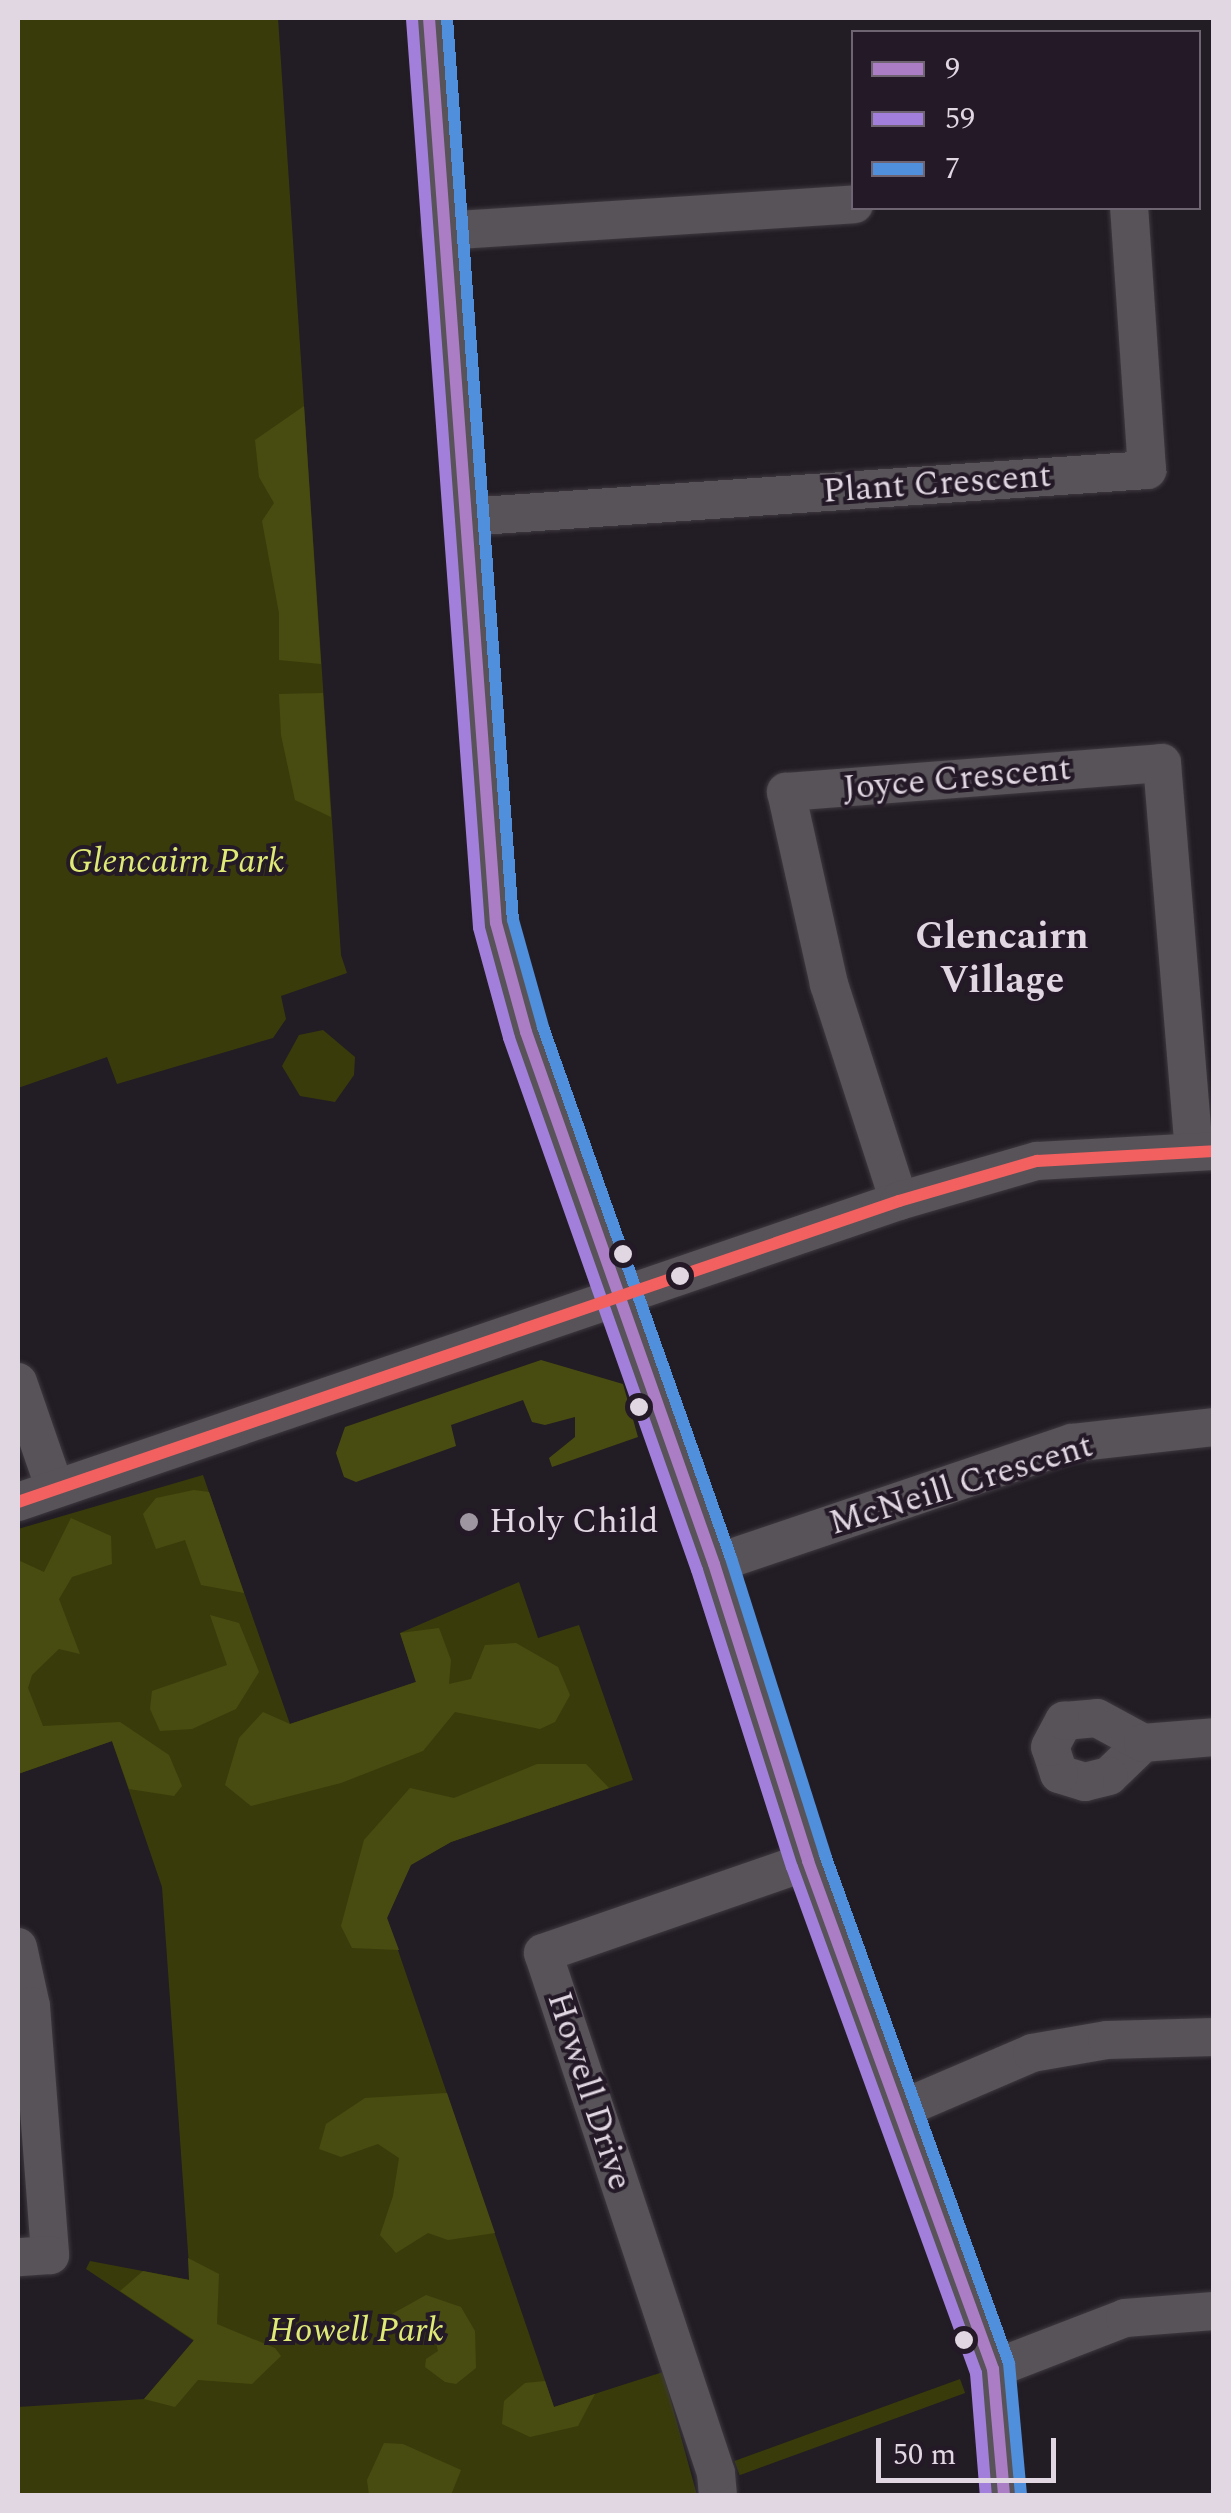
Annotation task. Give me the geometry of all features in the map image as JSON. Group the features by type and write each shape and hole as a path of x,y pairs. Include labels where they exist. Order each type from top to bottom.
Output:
{"street":[{"path":"430,18 442,231 496,923 526,1032 714,1564 808,1861 993,2369 1004,2496"},
{"path":"442,231 851,204"},
{"name":"Plant Crescent","path":"465,517 1147,470 1128,210"},
{"name":"Joyce Crescent","path":"899,1202 828,984 786,792 1162,762 1204,1151"},
{"path":"18,1502 899,1202 1037,1161 1204,1151"},
{"path":"18,1382 55,1489"},
{"name":"McNeill Crescent","path":"714,1564 1072,1443 1214,1427"},
{"path":"1143,1743 1214,1737"},
{"name":"Howell Drive","path":"718,2496 716,2474 544,1953 808,1861"},
{"path":"18,1947 31,2006 50,2255 18,2257"},
{"path":"897,2111 1032,2053 1107,2040 1214,2037"},
{"path":"993,2369 1124,2318 1214,2311"}],"green space":[{"name":"Glencairn Park","path":"18,18 278,18 341,955 347,973 281,996 286,1019 273,1038 117,1084 107,1057 18,1088"},
{"path":"323,1030 355,1057 354,1075 335,1102 300,1096 282,1066 299,1035"},
{"name":"Howell Park","path":"203,1475 290,1724 416,1682 400,1633 519,1582 538,1638 579,1625 633,1780 451,1842 410,1865 387,1918 554,2407 663,2372 697,2495 18,2496 18,2407 144,2399 194,2341 86,2269 90,2261 190,2280 162,1887 112,1741 18,1774 18,1529"},
{"path":"960,2379 965,2393 740,2475 734,2461"}],"shaded area":[{"path":"304,406 321,664 279,660 279,613 262,521 274,503 259,477 255,440"},
{"path":"323,693 331,817 295,800 281,735 279,694"},
{"path":"541,1360 623,1384 638,1437 552,1467 549,1458 575,1437 575,1417 545,1425 532,1422 523,1400 451,1425 456,1446 356,1482 344,1477 336,1453 345,1427"},
{"path":"194,1490 209,1492 244,1593 201,1585 185,1540 156,1549 143,1514 156,1498"},
{"path":"71,1518 111,1536 112,1564 72,1577 59,1599 80,1654 59,1649 32,1675 28,1688 43,1726 120,1722 169,1755 182,1786 174,1796 129,1789 112,1741 18,1774 18,1560 44,1572"},
{"path":"210,1615 239,1623 259,1672 236,1709 192,1729 160,1731 150,1709 152,1691 227,1665"},
{"path":"439,1628 451,1660 449,1684 471,1679 485,1645 516,1643 558,1667 570,1695 555,1722 540,1729 455,1712 423,1751 341,1783 251,1806 225,1785 239,1738 263,1712 290,1724 416,1682 400,1633"},
{"path":"537,1764 586,1764 609,1788 451,1842 411,1865 387,1918 399,1950 352,1948 341,1926 364,1840 410,1788 454,1798"},
{"path":"447,2093 495,2233 448,2240 428,2233 396,2253 380,2235 393,2196 399,2158 378,2144 341,2157 319,2149 326,2124 365,2098"},
{"path":"188,2258 219,2274 217,2324 275,2348 281,2356 252,2384 198,2380 175,2407 144,2399 194,2340 120,2291 143,2271 189,2280"},
{"path":"426,2295 461,2307 475,2331 476,2368 456,2384 445,2382 425,2367 426,2359 438,2351 435,2338 424,2332 412,2339 388,2329 392,2314"},
{"path":"545,2381 554,2407 595,2394 578,2426 530,2437 502,2424 504,2401 525,2383"},
{"path":"384,2443 403,2444 461,2470 451,2495 369,2495 367,2480"}],"transit line":[{"name":"9","path":"429,18 496,923 526,1032 714,1564 808,1861 993,2369 1004,2496"},
{"name":"7","path":"447,18 513,920 543,1027 731,1558 825,1855 1009,2363 1021,2494"},
{"name":"59","path":"412,19 479,928 509,1038 697,1570 792,1867 976,2373 986,2496"},
{"path":"18,1502 899,1201 1037,1161 1214,1151"}],"place":[{"name":"Holy Child","path":"469,1522"}],"district":[{"name":"Glencairn Village","path":"1002,960"}]}
